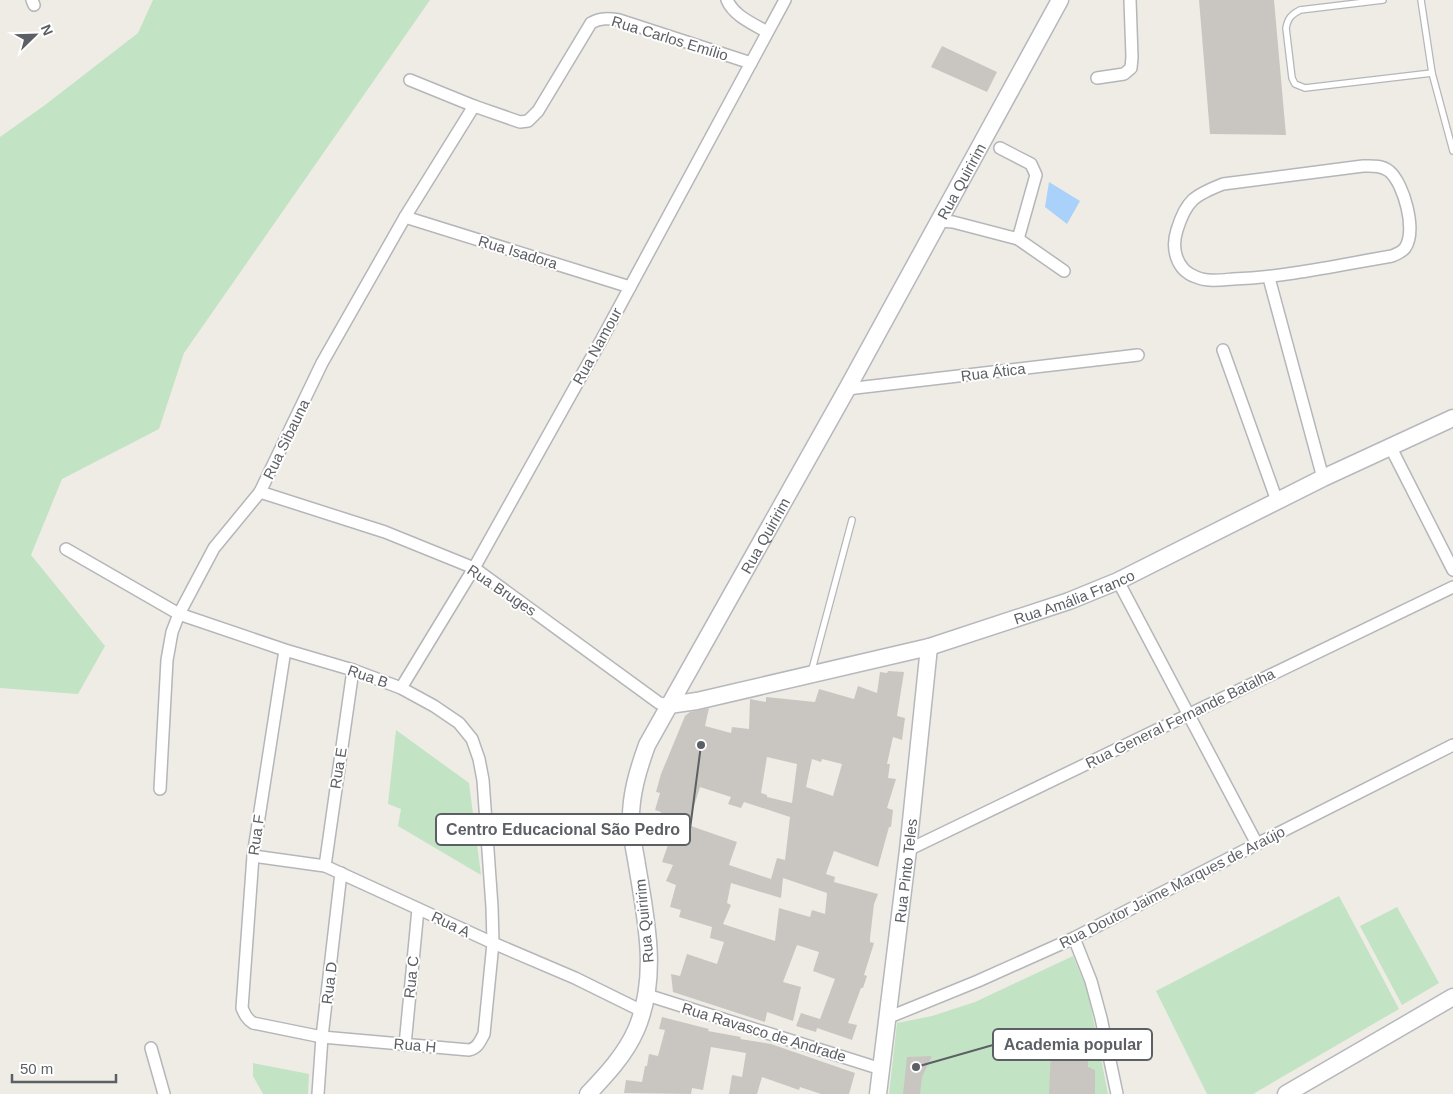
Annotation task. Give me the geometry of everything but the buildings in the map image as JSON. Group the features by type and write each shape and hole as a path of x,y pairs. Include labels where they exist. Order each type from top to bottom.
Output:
{"street":[{"path":"727,0 736,14 767,32"},
{"name":"Rua Namour","path":"401,688 474,568 630,287 785,0"},
{"name":"Rua Quiririm","path":"588,1094 627,1048 636,1030 646,995 649,947 631,823 632,800 636,779 647,745 847,389 1060,0"},
{"path":"1097,78 1124,74 1130,68 1132,57 1130,0"},
{"name":"Rua Carlos Emílio","path":"410,80 520,122 528,121 538,111 590,24 597,20 608,18 751,64"},
{"name":"Rua Sibauna","path":"160,789 167,660 172,632 179,614 214,548 260,492 322,363 405,217 474,106"},
{"path":"1000,148 1031,164 1036,175 1018,239"},
{"path":"1363,166 1380,166 1388,170 1397,179 1406,199 1410,229 1406,247 1400,252 1392,256 1269,278 1211,280 1197,278 1186,272 1176,258 1174,240 1182,214 1192,199 1207,190 1223,184 1363,166"},
{"name":"Rua Isadora","path":"405,217 630,287"},
{"path":"939,220 1018,239 1064,271"},
{"path":"1269,278 1324,478"},
{"path":"1223,350 1277,501"},
{"name":"Rua Ática","path":"847,389 1138,355"},
{"name":"Rua Amália Franco","path":"669,705 697,701 929,647 1069,601 1118,581 1324,478 1453,418"},
{"path":"1390,448 1453,570"},
{"name":"Rua Bruges","path":"260,492 385,532 474,568 659,703 669,705"},
{"name":"Rua B","path":"66,549 179,614 285,650 353,670 401,688 434,706 459,723 472,739 479,759 484,789 493,943"},
{"path":"1118,581 1257,844"},
{"name":"Rua General Fernande Batalha","path":"908,850 1453,587"},
{"name":"Rua Pinto Teles","path":"878,1094 908,850 929,647"},
{"name":"Rua F","path":"248,1020 242,1008 253,856 285,650"},
{"name":"Rua E","path":"325,866 353,670"},
{"name":"Rua Doutor Jaime Marques de Araújo","path":"887,1018 978,981 1074,938 1453,745"},
{"name":"Rua A","path":"253,856 325,866 493,943 575,978 642,1011"},
{"name":"Rua D","path":"318,1094 322,1037 341,873"},
{"name":"Rua C","path":"405,1045 418,909"},
{"path":"1074,938 1091,981 1117,1094"},
{"name":"Rua H","path":"248,1020 253,1023 322,1037 469,1050 475,1048 484,1034 493,943"},
{"name":"Rua Ravasco de Andrade","path":"646,995 881,1069"},
{"path":"1286,1094 1453,997"},
{"path":"151,1048 164,1094"}],"lane":[{"path":"1383,0 1300,10 1292,14 1287,20 1286,28 1292,78 1295,84 1305,88 1432,73"},
{"path":"1421,0 1432,73 1453,151"},
{"path":"811,674 852,520"}],"green space":[{"path":"153,0 430,0 184,353 159,429 62,479 31,555 105,646 78,694 0,688 0,137 45,105 138,33"},
{"path":"396,730 469,783 481,875 398,826 401,809 388,804"},
{"path":"1339,896 1399,1009 1253,1094 1207,1094 1156,991"},
{"path":"1397,907 1439,983 1402,1005 1360,926"},
{"path":"1073,956 1088,992 1108,1094 889,1094 897,1023 932,1016 975,1002"},
{"path":"253,1063 309,1074 308,1094 263,1094 253,1076"}],"water":[{"path":"1049,182 1080,201 1067,224 1045,207"}],"place":[{"name":"Centro Educacional São Pedro","path":"701,745"},
{"name":"Academia popular","path":"916,1067"}]}
